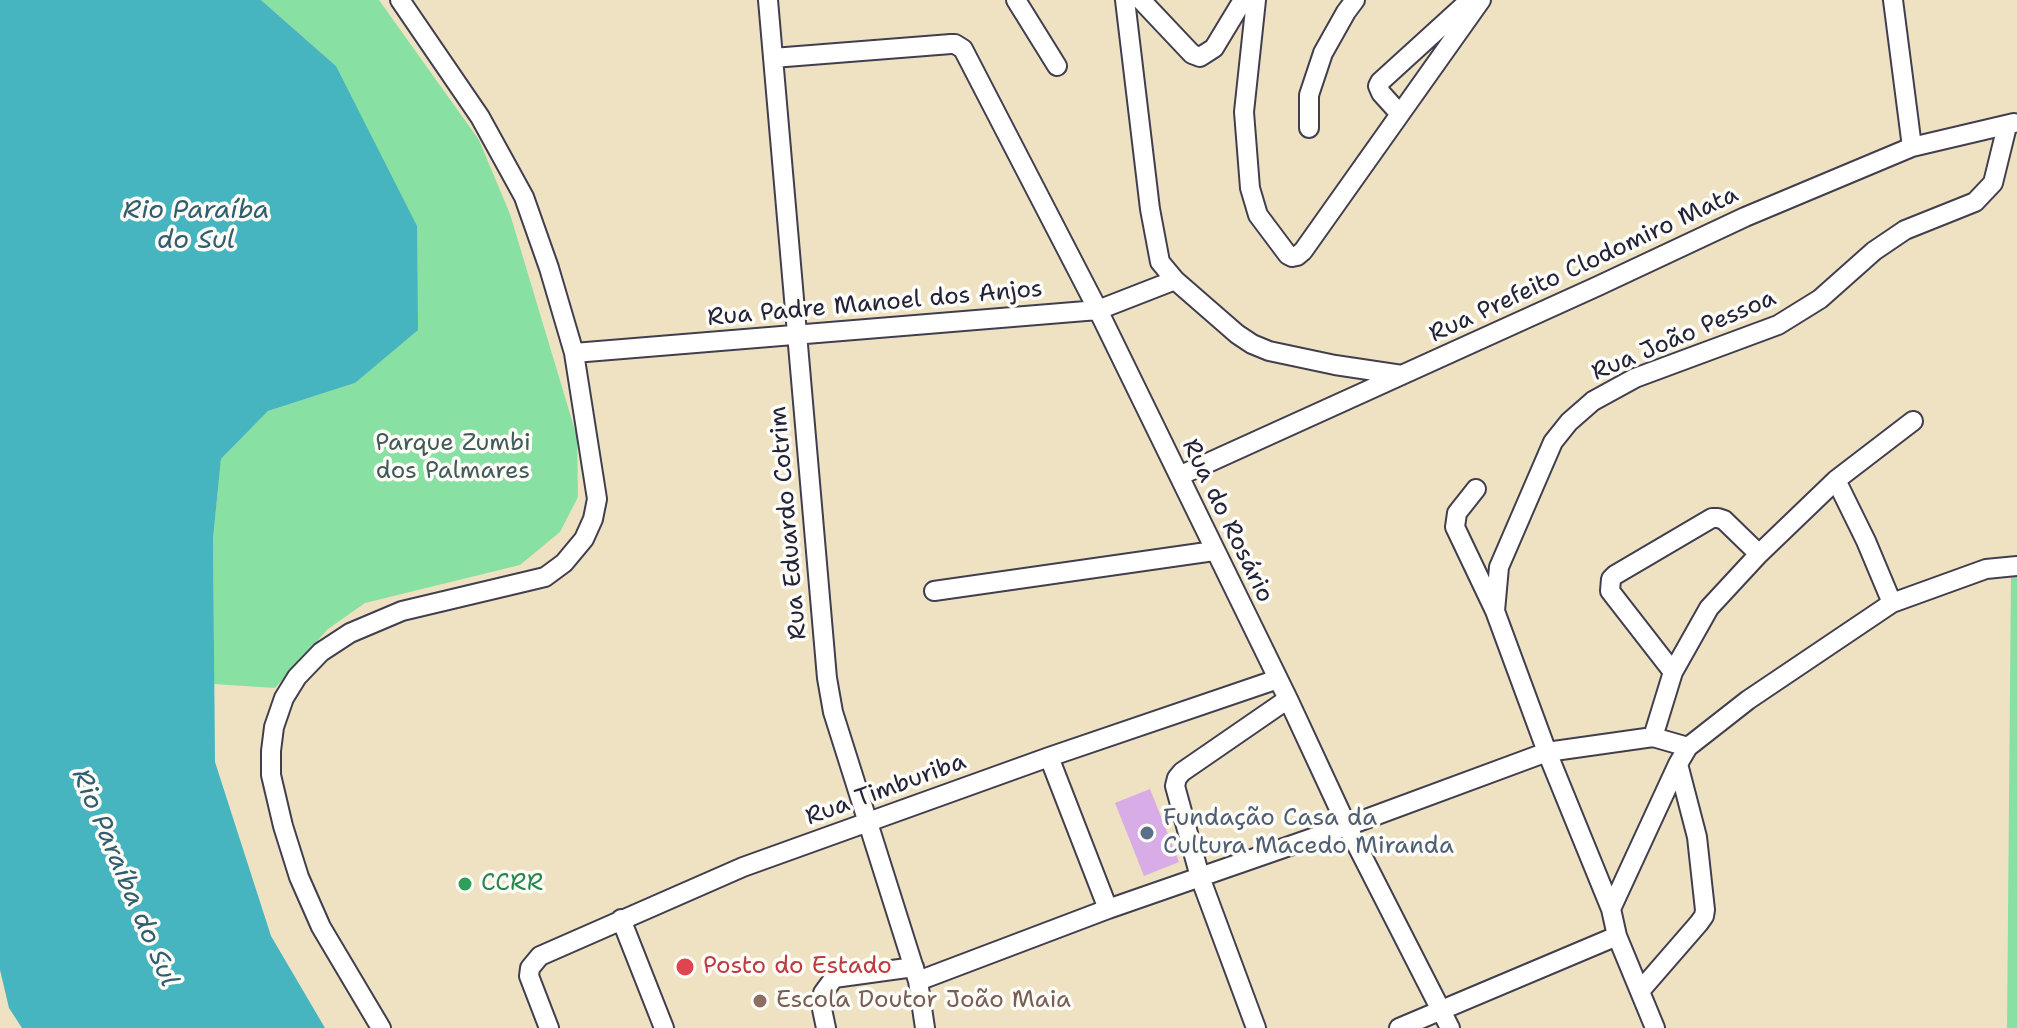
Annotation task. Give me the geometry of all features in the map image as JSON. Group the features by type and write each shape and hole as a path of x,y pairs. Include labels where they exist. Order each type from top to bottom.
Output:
{"street":[{"path":"381,1028 321,927 299,877 283,826 271,775 271,751 274,727 284,698 297,677 321,652 350,633 402,611 545,577 564,563 584,539 597,499 574,353 524,197 480,117 400,0"},
{"name":"Rua Eduardo Cotrim","path":"768,0 827,678 833,712 866,822 916,974 925,1028"},
{"path":"1016,0 1057,66"},
{"path":"1133,1 1192,54 1200,57 1214,48 1243,0"},
{"path":"1256,0 1244,112 1250,188 1262,223 1292,257 1297,256 1311,239 1481,0"},
{"path":"1309,128 1309,95 1323,53 1355,0"},
{"path":"1400,114 1378,86 1384,77 1470,0"},
{"path":"1893,0 1912,147"},
{"path":"1133,1 1150,209 1160,262 1175,280 1237,334 1269,351 1402,375"},
{"name":"Rua do Rosário","path":"773,58 951,44 959,46 968,56 1098,310 1347,826 1446,1019"},
{"name":"Rua Prefeito Clodomiro Mata","path":"1179,476 1745,217 1912,147 2012,124"},
{"name":"Rua João Pessoa","path":"1655,1028 1617,936 1611,909 1547,752 1495,611 1499,567 1553,442 1569,422 1593,401 1635,378 1766,331 1793,317 1820,299 1874,251 1905,230 1975,202 1993,183 2012,124"},
{"name":"Rua Padre Manoel dos Anjos","path":"574,353 1098,310 1175,280"},
{"path":"1653,737 1673,672 1709,608 1759,554 1836,480 1913,421"},
{"path":"1836,480 1892,603"},
{"path":"1476,489 1457,513 1455,527 1495,611"},
{"path":"1673,672 1610,591 1611,579 1712,518 1724,520 1759,554"},
{"path":"934,591 1214,551"},
{"path":"1611,909 1688,747 1748,700 1892,603 1986,569 2017,566"},
{"name":"Rua Timburiba","path":"549,1028 529,976 530,968 540,956 743,867 1278,679"},
{"path":"1256,1028 1200,877 1175,786 1182,772 1288,699"},
{"path":"826,1028 823,993 834,978 840,976 916,974 1347,826 1547,752 1653,737 1688,747"},
{"path":"1049,757 1108,909"},
{"path":"1640,991 1704,916 1697,837 1678,764"},
{"path":"621,919 664,1028"},
{"path":"1399,1028 1446,1019 1617,936"}],"green space":[{"name":"Parque Zumbi dos Palmares","path":"261,0 379,0 479,140 510,214 577,437 578,497 560,532 520,565 365,603 328,629 275,688 214,684 213,539 221,459 268,411 355,383 336,66"},
{"path":"2011,572 2017,572 2017,1028 2007,1028"}],"water":[{"name":"Rio Paraíba do Sul","path":"0,0 261,0 336,66 417,226 418,330 355,383 268,411 221,459 213,539 215,762 271,936 325,1028 22,1028 9,1008 0,970"}],"building":[{"name":"Fundação Casa da Cultura Macedo Miranda","path":"1150,789 1179,862 1144,876 1115,803"}],"place":[{"name":"Fundação Casa da Cultura Macedo Miranda","path":"1147,833"},
{"name":"CCRR","path":"465,884"},
{"name":"Posto do Estado","path":"685,967"},
{"name":"Escola Doutor João Maia","path":"760,1001"}]}
